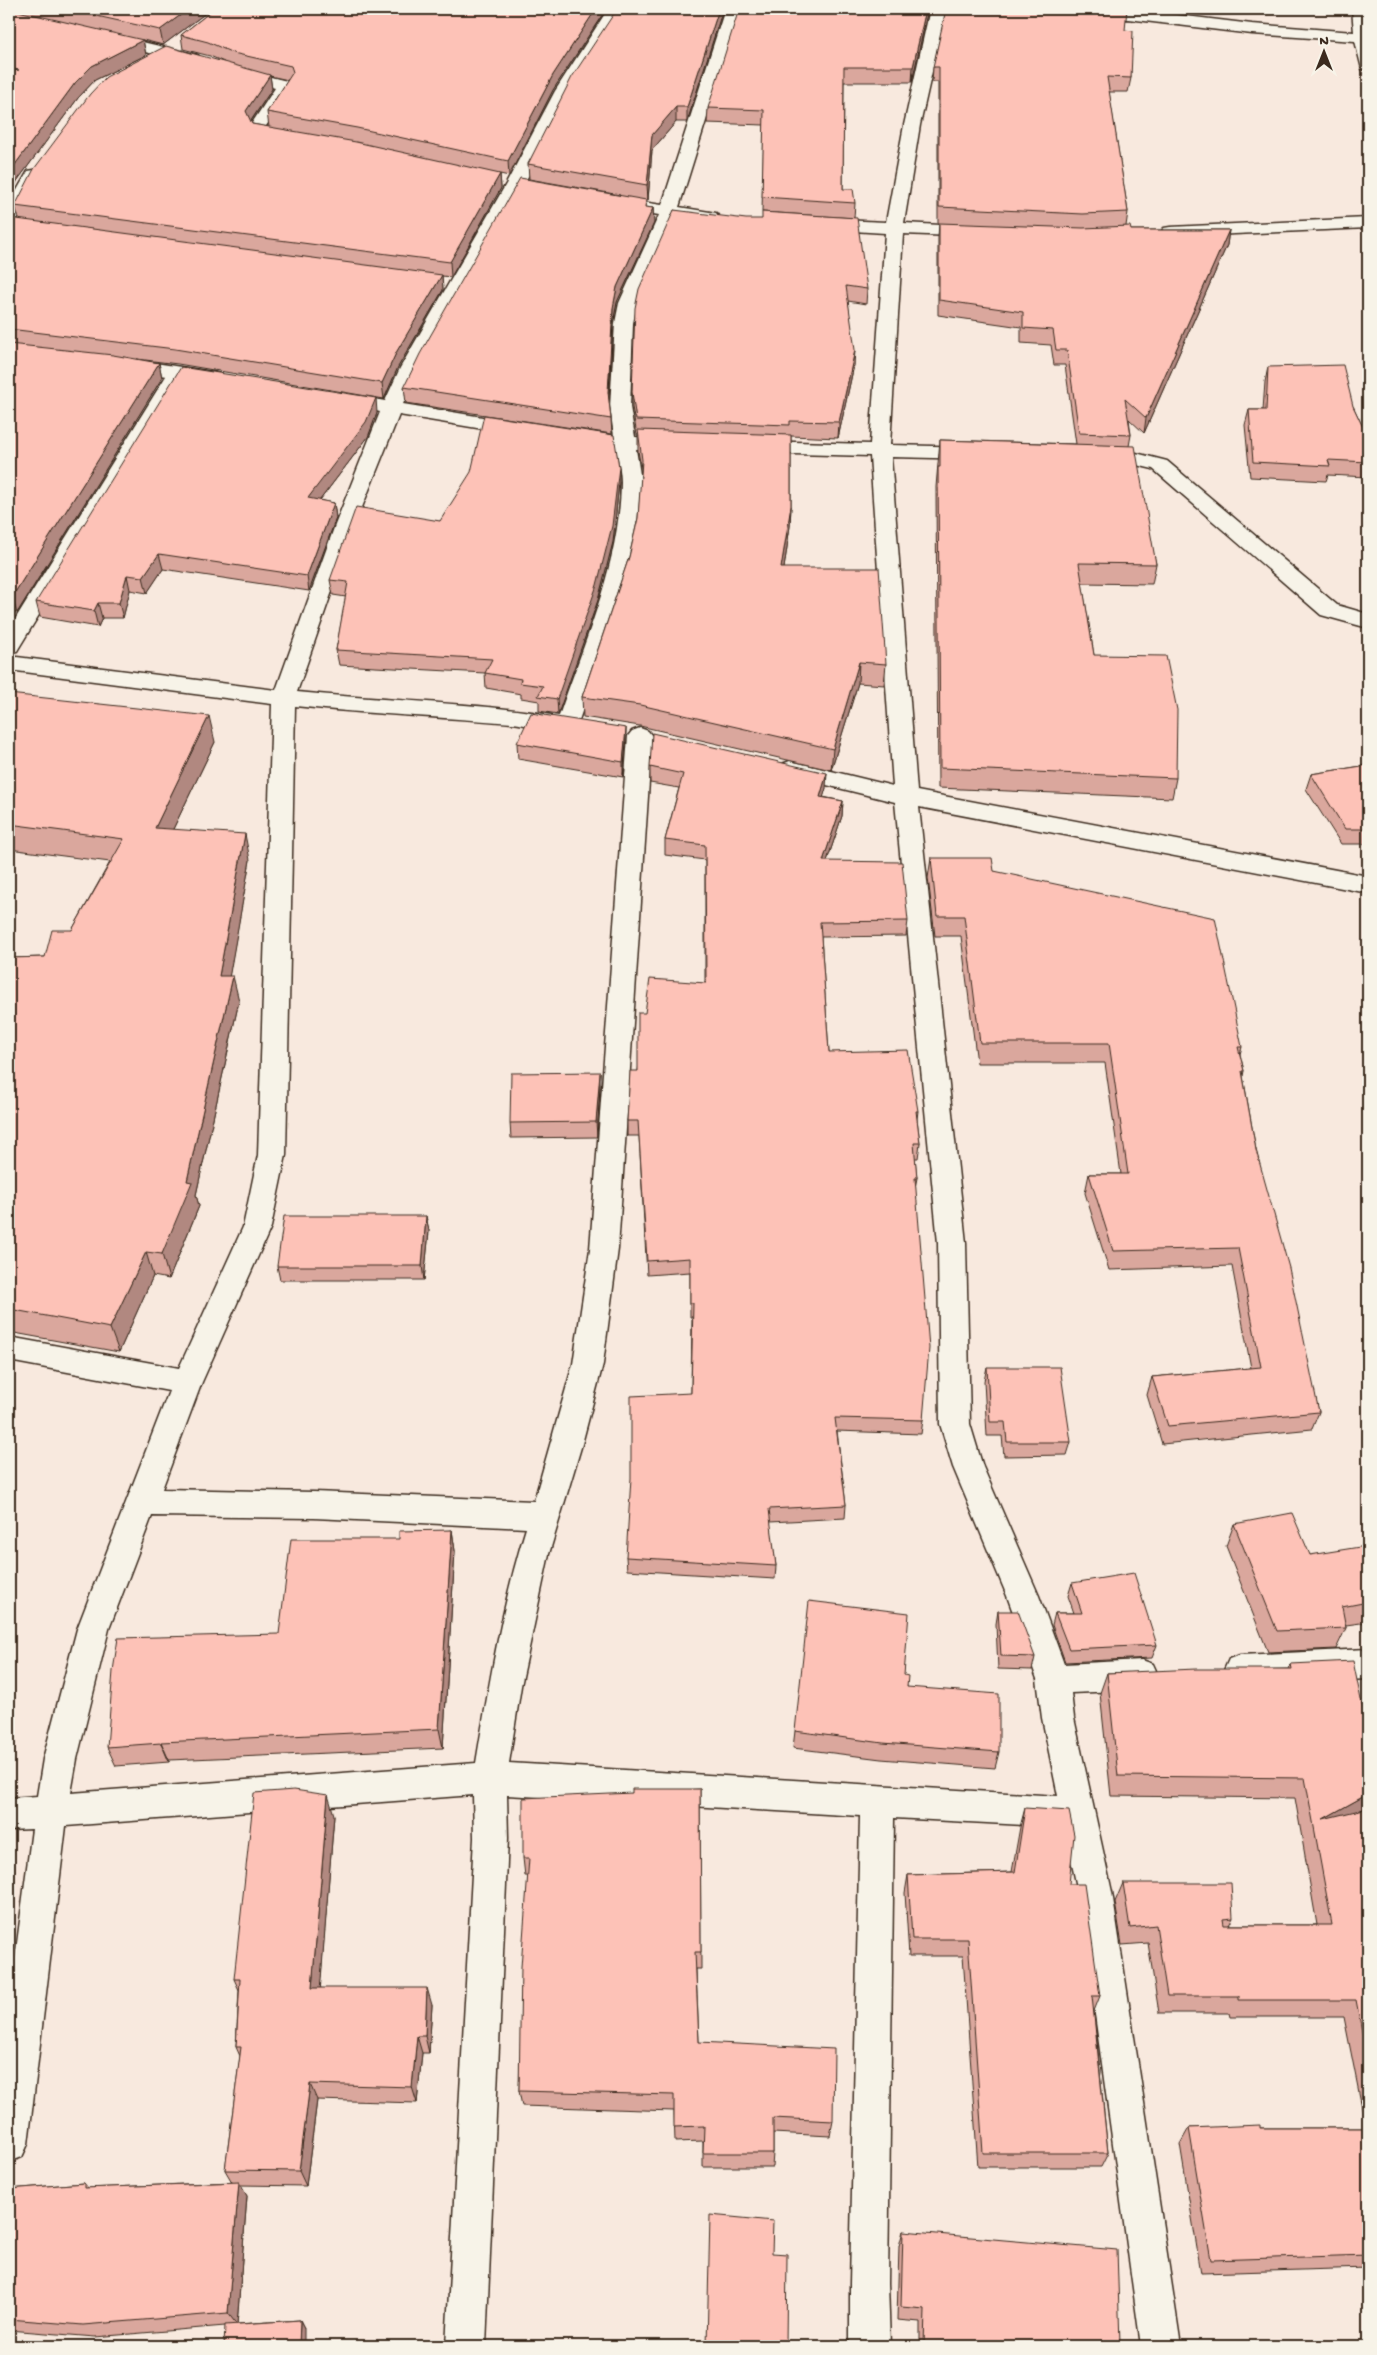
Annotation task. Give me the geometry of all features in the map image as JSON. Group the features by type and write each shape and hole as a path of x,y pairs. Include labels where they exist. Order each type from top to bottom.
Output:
{"street":[{"path":"9,2144 17,2018 50,1811 60,1759 93,1629 187,1382 257,1227 272,1155 284,698 345,524 392,407 448,284 516,184 563,91 616,9"},
{"path":"9,662 284,698 372,707 514,716 577,726 626,538 631,481 620,407 620,374 624,323 628,304 669,212 733,9"},
{"path":"938,9 912,125 894,228 880,451 906,797 952,1243 955,1424 968,1467 1023,1596 1053,1678 1058,1718 1095,1892 1161,2346"},
{"path":"1360,9 1362,37 1368,66"},
{"path":"1077,14 1128,14 1252,29 1362,37"},
{"path":"91,36 216,66 285,86 258,126 261,133 306,141"},
{"path":"140,65 165,53 180,42"},
{"path":"9,219 28,182 46,159"},
{"path":"599,199 669,212 723,218"},
{"path":"799,222 991,233"},
{"path":"1151,233 1368,224"},
{"path":"9,226 28,228"},
{"path":"108,362 226,380"},
{"path":"9,646 178,372"},
{"path":"353,401 548,433 626,443 694,445"},
{"path":"733,446 995,453"},
{"path":"1084,456 1132,458 1160,465 1329,610 1368,621"},
{"path":"466,2346 491,1838 490,1778 505,1686 529,1573 567,1444 588,1364 604,1248 640,736"},
{"path":"771,764 906,797 1368,884"},
{"path":"9,1349 187,1382"},
{"path":"142,1502 314,1504 545,1515"},
{"path":"1212,1672 1368,1664"},
{"path":"1053,1678 1173,1673"},
{"path":"9,1814 490,1778 1079,1813"},
{"path":"870,2346 869,2284 877,1801"}],"building":[{"path":"9,9 143,40 92,66 75,83 14,166 9,176 9,72 19,70 9,68"},
{"path":"65,9 189,9 160,30"},
{"path":"214,9 596,9 553,75 508,161 357,128 267,112 293,72 291,66 233,53 208,42 181,35"},
{"path":"617,9 719,9 687,107 676,107 652,135 647,185 528,164 572,77"},
{"path":"739,9 926,9 913,67 844,67 843,189 853,189 855,203 762,197 764,110 708,108"},
{"path":"946,9 1127,9 1125,30 1133,31 1131,78 1107,77 1128,212 1083,214 939,207 939,67 933,67"},
{"path":"166,46 270,75 246,111 252,124 356,142 500,174 450,262 15,206 34,169 90,94 106,77"},
{"path":"520,178 646,200 645,207 653,208 617,287 613,308 608,392 611,419 404,387 420,354"},
{"path":"674,210 746,219 762,219 762,212 857,218 867,289 846,286 855,350 839,422 790,421 790,425 636,420 632,392 635,308 639,289"},
{"path":"9,218 442,275 397,351 382,383 175,349 9,329"},
{"path":"939,223 1083,228 1130,226 1131,230 1229,230 1146,418 1125,399 1131,435 1079,433 1067,350 1056,350 1053,330 1023,328 1023,312 939,300"},
{"path":"9,344 113,355 159,363 12,597 9,597"},
{"path":"1343,365 1353,406 1368,438 1368,462 1328,460 1330,466 1253,462 1249,410 1266,410 1268,367"},
{"path":"181,367 376,398 366,422 308,498 334,503 307,576 159,554 143,577 127,575 119,603 98,603 94,611 36,602"},
{"path":"484,415 614,435 619,467 612,526 597,585 557,699 538,696 543,686 520,683 521,679 485,673 492,659 336,650 348,582 330,580 356,507 440,521 471,472"},
{"path":"638,430 791,435 791,506 781,568 879,568 886,664 859,662 833,749 640,705 582,697 629,557 638,518 642,460"},
{"path":"940,440 1135,446 1156,564 1079,563 1094,655 1166,656 1177,710 1176,778 940,768 938,467 940,467"},
{"path":"9,694 209,716 155,828 245,834 219,976 233,976 187,1181 192,1182 162,1254 146,1252 110,1328 9,1309 9,958 45,957 52,930 72,930 124,839 9,824"},
{"path":"531,713 626,728 623,762 517,743"},
{"path":"652,733 827,773 820,797 843,801 823,861 902,862 908,921 820,922 829,1052 908,1050 918,1111 916,1111 920,1143 914,1143 917,1178 915,1178 929,1348 923,1420 835,1418 846,1505 769,1509 776,1566 626,1557 631,1478 631,1396 691,1393 693,1303 690,1303 690,1258 647,1261 638,1121 627,1121 630,1071 638,1071 638,1013 645,1013 650,979 706,983 705,845 665,840 683,774 650,767"},
{"path":"1368,765 1368,829 1345,829 1311,774"},
{"path":"931,858 992,858 994,871 1215,918 1242,1047 1238,1047 1244,1071 1242,1071 1256,1150 1289,1268 1319,1412 1168,1426 1152,1377 1261,1367 1238,1248 1113,1251 1089,1174 1128,1174 1109,1043 980,1043 964,916 937,916"},
{"path":"600,1072 596,1122 510,1123 511,1073"},
{"path":"284,1216 426,1216 422,1266 277,1266"},
{"path":"987,1367 1060,1367 1071,1442 1007,1442 1005,1422 990,1422"},
{"path":"1292,1513 1310,1555 1366,1546 1368,1552 1368,1602 1342,1607 1346,1628 1277,1631 1234,1524"},
{"path":"452,1530 439,1729 161,1742 107,1747 113,1671 118,1638 279,1634 291,1539 399,1539 399,1531"},
{"path":"1134,1573 1157,1645 1069,1649 1055,1613 1082,1613 1072,1583"},
{"path":"809,1601 909,1613 904,1675 908,1676 907,1687 999,1694 999,1752 883,1743 795,1731"},
{"path":"998,1611 1018,1611 1035,1657 1001,1656"},
{"path":"1353,1661 1366,1724 1368,1724 1368,1794 1323,1819 1368,1808 1368,2063 1356,2000 1239,2000 1239,1996 1167,1996 1156,1925 1130,1928 1123,1883 1231,1883 1233,1918 1223,1919 1224,1925 1332,1925 1305,1778 1118,1776 1107,1673 1196,1669 1292,1669 1291,1664"},
{"path":"632,1789 700,1789 701,1952 695,1952 699,2042 834,2049 833,2121 773,2118 773,2153 703,2153 704,2126 674,2127 674,2095 519,2091 521,1967 529,1858 523,1858 523,1798 632,1793"},
{"path":"294,1790 328,1795 312,1988 427,1988 425,2036 417,2036 412,2087 310,2084 299,2171 225,2170 241,2047 236,2047 240,1979 234,1979 254,1793"},
{"path":"1025,1808 1069,1811 1074,1835 1069,1884 1084,1884 1100,1996 1092,1996 1108,2153 983,2153 968,1939 912,1939 908,1875 1015,1872"},
{"path":"1260,2125 1260,2128 1368,2128 1368,2255 1211,2260 1189,2128"},
{"path":"239,2182 228,2313 83,2325 9,2319 9,2189 84,2183 84,2188"},
{"path":"710,2215 773,2221 772,2253 787,2254 786,2346 707,2346"},
{"path":"903,2231 1117,2250 1120,2344 1128,2346 924,2346 925,2309 901,2307"},
{"path":"300,2320 299,2346 224,2346 225,2325"}]}
